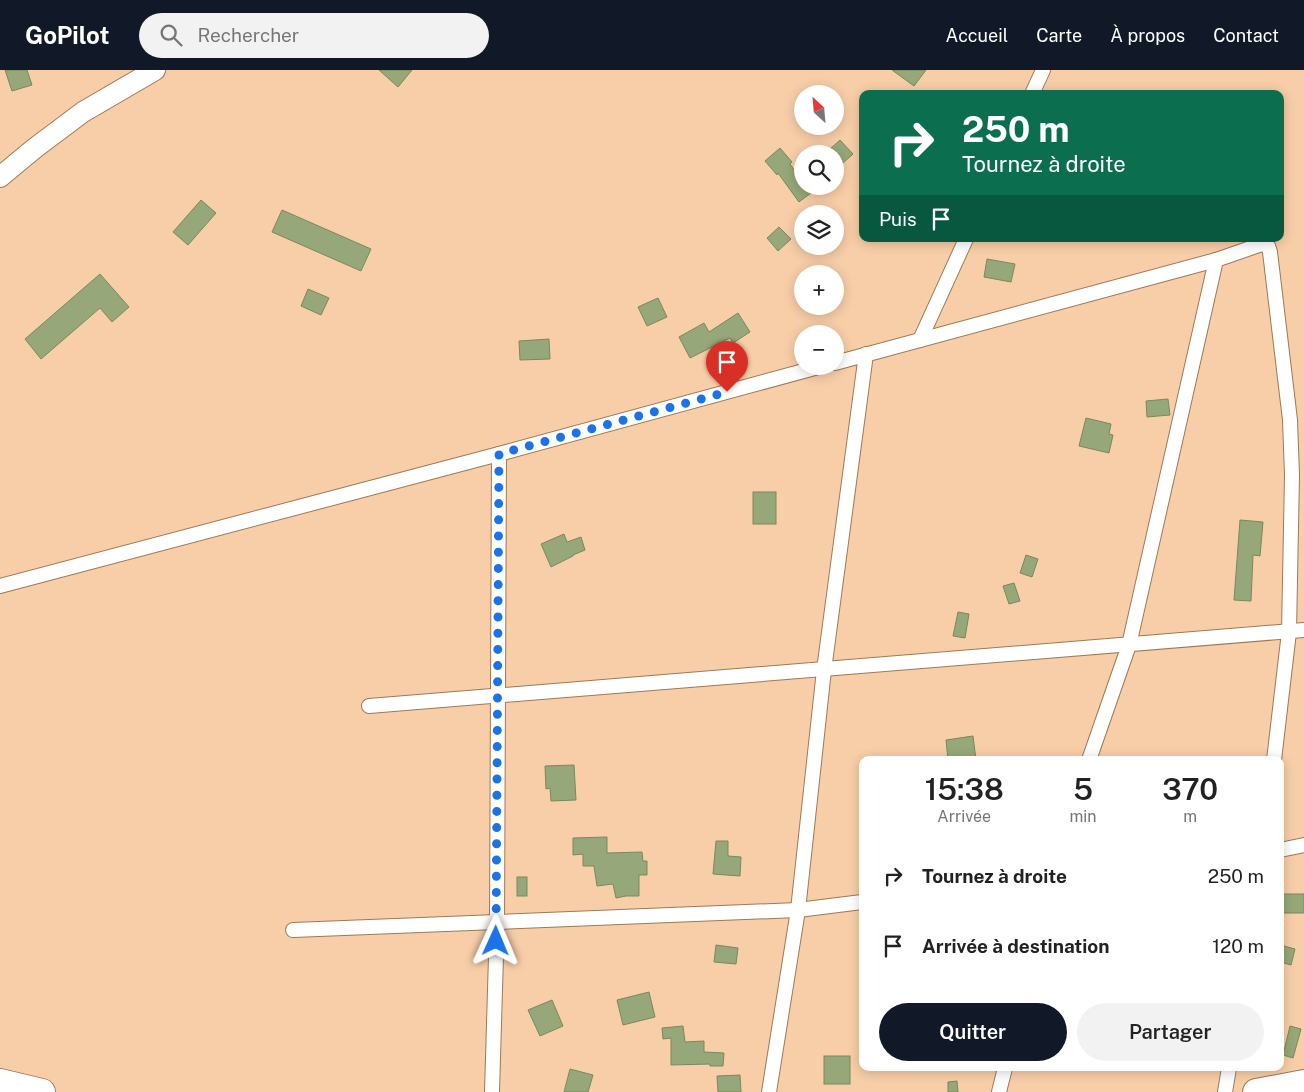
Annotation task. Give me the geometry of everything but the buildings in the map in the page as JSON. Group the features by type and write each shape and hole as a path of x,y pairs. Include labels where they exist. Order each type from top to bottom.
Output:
{"highway":[{"path":"0,1082 42,1092"},
{"path":"1256,1092 1304,1083"}],"street":[{"path":"0,177 83,112 155,70"},
{"path":"1034,90 1043,70"},
{"path":"920,340 965,242"},
{"path":"844,360 1216,260 1259,245 1268,246 1297,419 1292,476 1289,632 1274,756"},
{"path":"1091,756 1129,645 1216,260"},
{"path":"769,1092 798,910 824,670 866,354"},
{"path":"0,586 794,374"},
{"path":"492,1092 497,922 499,454"},
{"path":"369,706 1304,630"},
{"path":"1284,849 1304,845"},
{"path":"293,930 798,910 859,902"},
{"path":"999,1092 1003,1071"},
{"path":"1225,1092 1228,1071"}],"route":[{"path":"496,941 499,454 727,392"}]}
